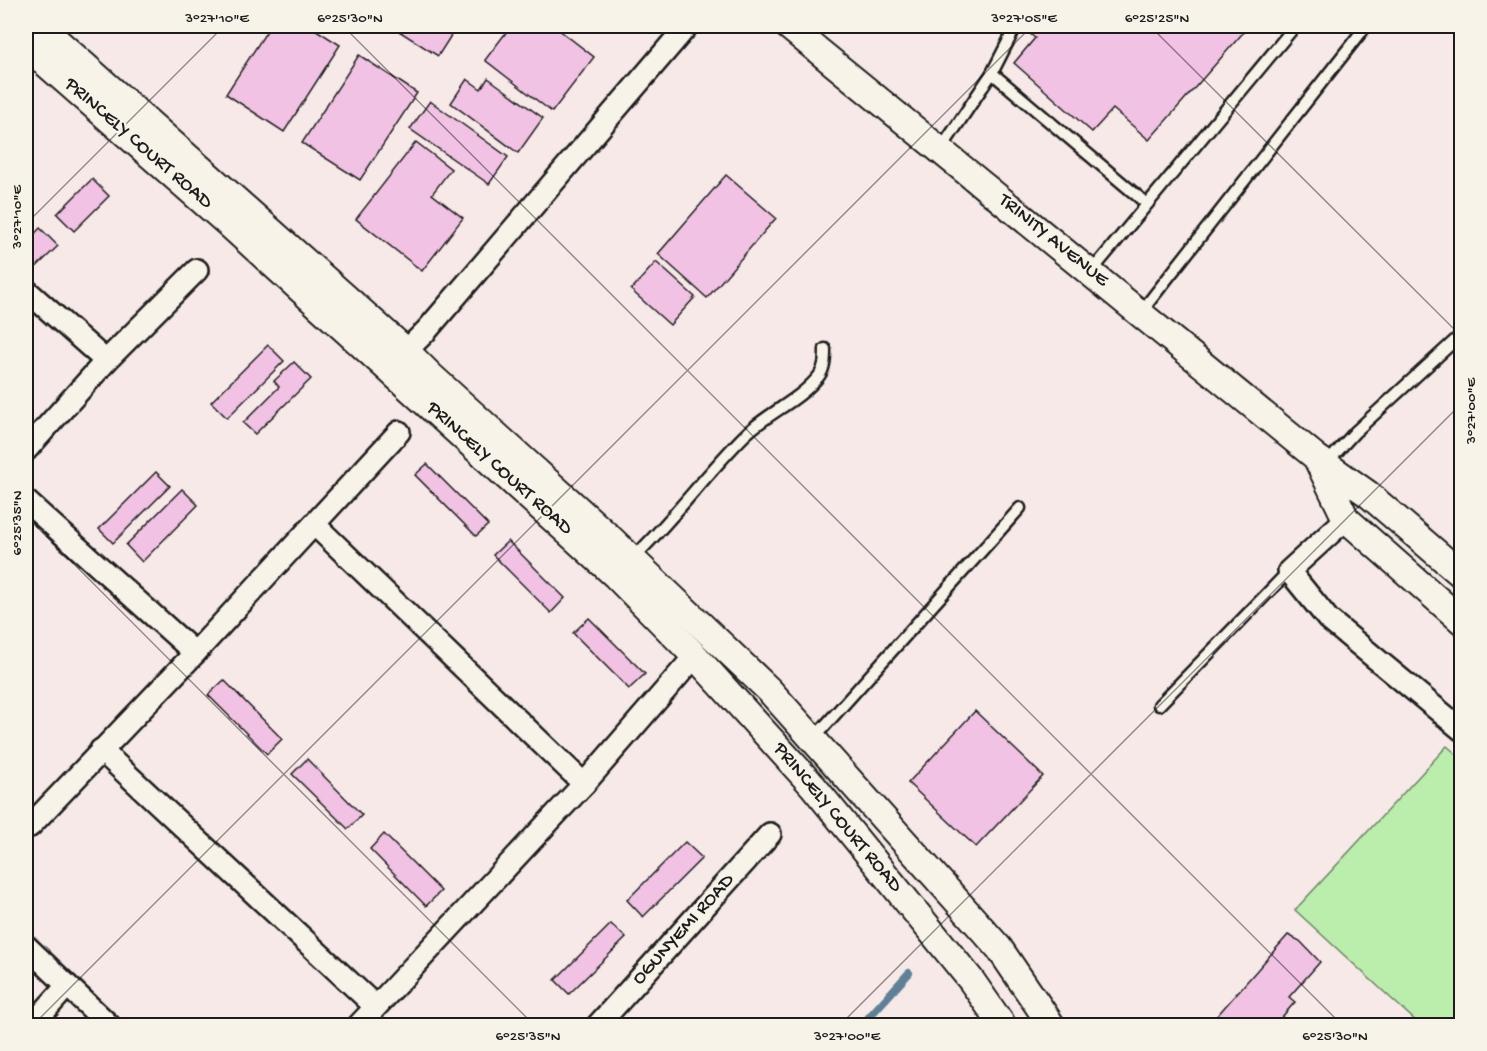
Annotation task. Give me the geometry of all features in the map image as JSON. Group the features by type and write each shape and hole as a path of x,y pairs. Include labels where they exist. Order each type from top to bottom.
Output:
{"street":[{"path":"40,26 406,351 769,690 999,948 1052,1026"},
{"path":"406,351 435,321 687,26"},
{"name":"TRINITY AVENUE","path":"788,26 1321,461 1368,494 1461,575"},
{"name":"PRINCELY COURT ROAD","path":"26,46 232,227 616,576 694,656 813,786 971,980 1003,1026"},
{"path":"26,450 106,362 197,270"},
{"path":"26,290 106,362"},
{"path":"30,826 315,525 399,432"},
{"path":"1321,461 1346,519 1461,621"},
{"path":"1368,494 1346,519 1289,571 1328,619 1461,730"},
{"path":"26,501 195,653"},
{"path":"315,525 584,784"},
{"path":"358,1026 584,784 694,656"},
{"path":"101,750 375,1006"},
{"name":"OGUNYEMI ROAD","path":"597,1026 770,834"},
{"path":"26,946 110,1026"},
{"path":"31,1026 67,986"}],"lane":[{"path":"941,149 992,73 1016,26"},
{"path":"1091,272 1295,26"},
{"path":"1141,312 1366,26"},
{"path":"992,73 1147,204"},
{"path":"1321,461 1461,334"},
{"path":"632,560 744,437 762,420 775,414 806,390 821,373 825,360 825,349"},
{"path":"813,739 1020,508"},
{"path":"1159,705 1289,571"}],"green space":[{"path":"1447,746 1461,758 1461,1025 1420,1025 1295,910"}],"building":[{"path":"270,26 310,26 340,45 284,132 226,94"},
{"path":"391,26 439,26 452,34 438,56"},
{"path":"511,26 554,26 594,57 552,112 485,60"},
{"path":"1026,26 1249,26 1149,140 1113,109 1092,132 1014,63 1035,38 1023,28"},
{"path":"359,55 417,93 360,180 302,143"},
{"path":"488,78 543,118 518,153 451,103 467,79 481,89"},
{"path":"430,101 508,157 489,184 410,129"},
{"path":"416,142 451,169 432,194 463,218 422,271 356,219"},
{"path":"726,175 776,218 707,298 658,254"},
{"path":"92,179 109,196 74,231 57,214"},
{"path":"40,228 58,246 28,275 26,273 26,243"},
{"path":"656,262 695,297 670,325 631,290"},
{"path":"268,345 284,361 227,418 211,402"},
{"path":"294,362 311,379 255,434 243,423 279,387 274,381"},
{"path":"427,464 488,525 476,536 415,475"},
{"path":"156,472 170,486 113,543 99,529"},
{"path":"182,489 198,505 142,562 126,545"},
{"path":"508,541 565,598 551,613 493,555"},
{"path":"589,618 645,674 629,689 573,633"},
{"path":"224,680 282,739 267,754 208,695"},
{"path":"975,711 1043,776 976,847 908,783"},
{"path":"307,759 362,815 348,829 292,774"},
{"path":"384,834 441,891 426,906 370,849"},
{"path":"685,842 702,858 643,917 627,900"},
{"path":"611,924 626,938 569,994 555,980"},
{"path":"1288,935 1300,941 1320,962 1289,997 1295,1002 1274,1026 1208,1026"}],"waterway":[{"path":"861,1026 909,973"}]}
